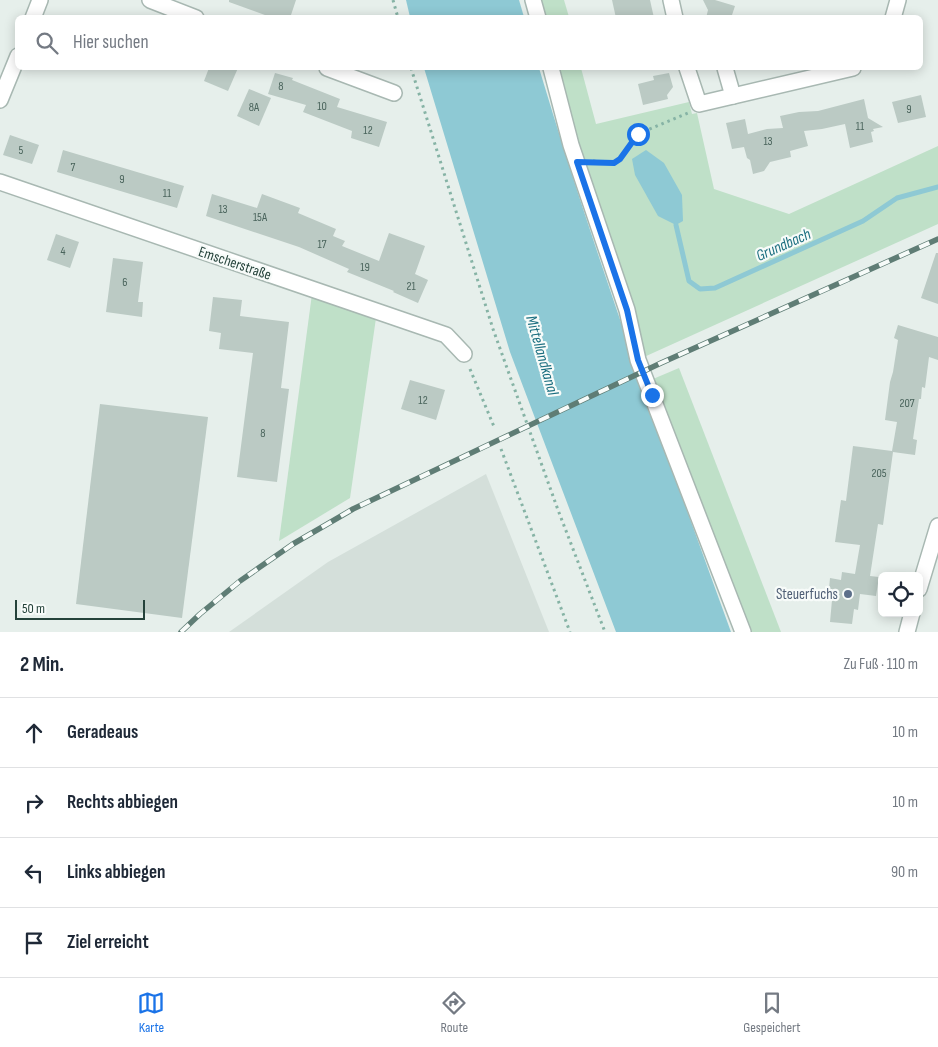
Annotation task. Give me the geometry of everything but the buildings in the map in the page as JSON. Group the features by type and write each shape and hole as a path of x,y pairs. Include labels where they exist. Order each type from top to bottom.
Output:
{"street":[{"path":"34,15 40,0"},
{"path":"150,0 188,15"},
{"path":"533,0 537,15"},
{"path":"671,0 674,15"},
{"path":"894,15 898,0"},
{"path":"0,100 15,63"},
{"path":"332,70 394,93"},
{"path":"552,70 577,162 627,310 638,360 743,632"},
{"path":"688,70 699,104 845,70"},
{"path":"726,70 733,96"},
{"name":"Emscherstraße","path":"0,182 446,335 464,354"},
{"path":"923,576 938,526"},
{"path":"906,632 911,617"}],"path":[{"path":"393,0 397,15"},
{"path":"412,70 493,329 604,632"},
{"path":"577,162 614,163 620,159 638,134 687,114 699,104"},
{"path":"464,354 495,429"},
{"path":"501,448 570,632"}],"shaded area":[{"path":"486,474 549,632 229,632 328,562"}],"green space":[{"path":"538,0 564,0 568,15 542,15"},
{"path":"558,70 582,70 596,124 689,102 692,114 697,113 714,189 789,214 938,146 938,224 644,357 583,162"},
{"path":"312,294 376,318 350,498 279,541"},
{"path":"679,368 781,632 748,632 653,379"}],"water":[{"path":"406,0 519,0 523,15 410,15"},
{"name":"Mittellandkanal","path":"425,70 540,70 607,281 731,632 616,632 510,352"},
{"path":"646,150 664,163 682,195 683,221 676,225 658,216 635,175 632,159"}],"waterway":[{"name":"Grundbach","path":"676,225 689,281 700,289 715,288 863,221 897,198 938,187"}],"railway":[{"path":"181,632 240,581 293,544 353,509 661,363 938,239"}],"place":[{"name":"Steuerfuchs","path":"848,594"}],"route":[{"path":"638,134 620,159 614,163 597,161 577,162 627,310 638,360 652,395"}]}
